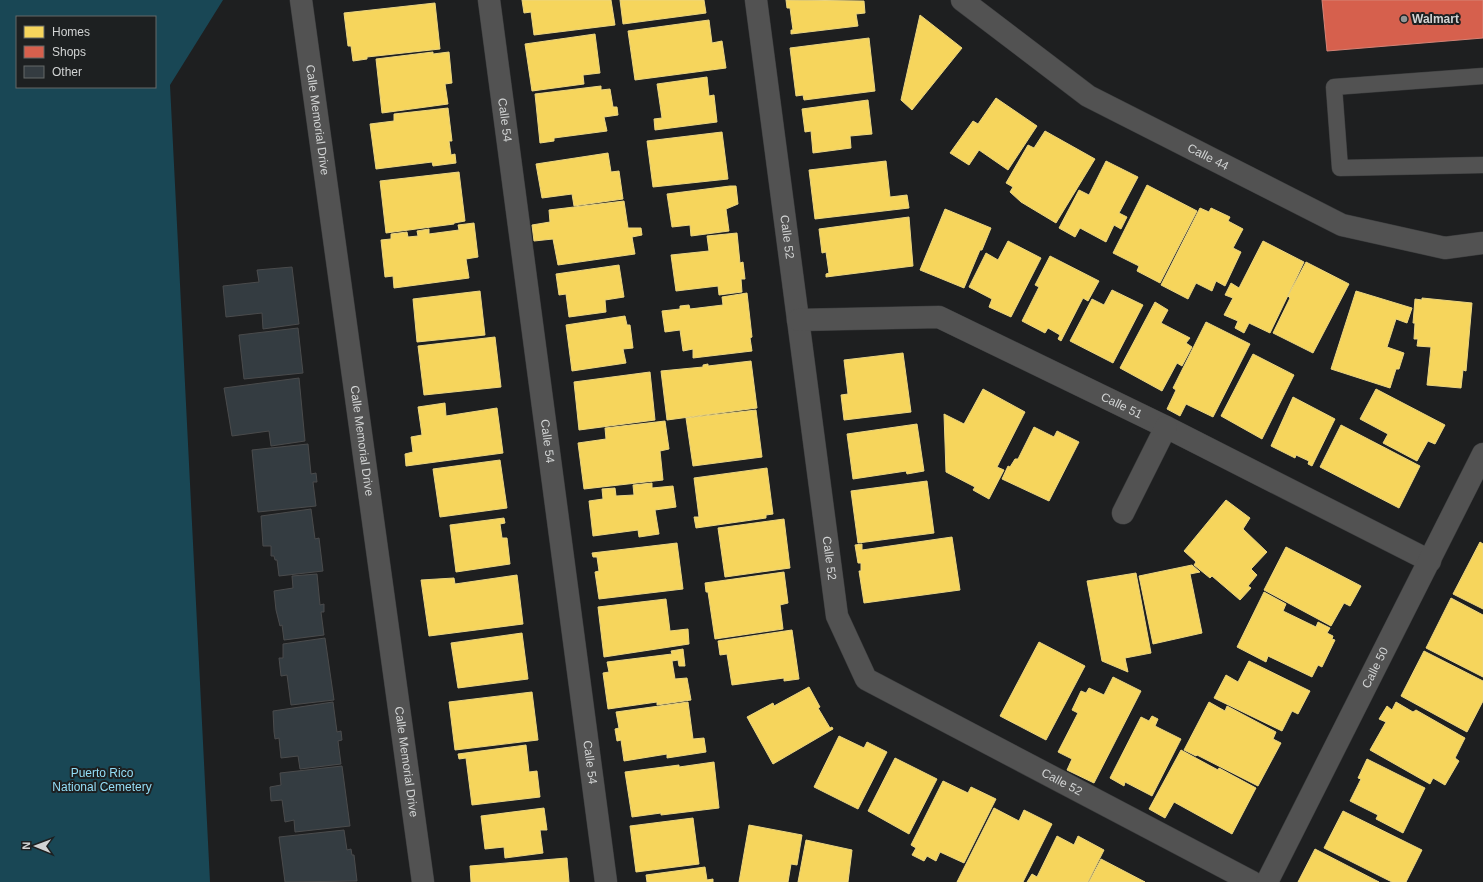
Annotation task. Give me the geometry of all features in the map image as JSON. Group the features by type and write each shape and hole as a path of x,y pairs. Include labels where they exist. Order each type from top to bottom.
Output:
{"street":[{"name":"Calle Memorial Drive","path":"301,0 423,882"},
{"name":"Calle 54","path":"489,0 606,882"},
{"name":"Calle 52","path":"756,0 837,616 866,679 1252,882"},
{"name":"Calle 44","path":"962,0 1088,96 1342,225 1445,248 1483,244"},
{"name":"Calle 51","path":"798,320 939,317 1166,427 1430,561"},
{"path":"1123,513 1166,427"},
{"name":"Calle 50","path":"1267,882 1483,454"}],"lane":[{"path":"1483,76 1334,86 1340,168 1483,165"}],"green space":[{"name":"Puerto Rico National Cemetery","path":"0,0 223,0 170,85 210,882 0,882"}],"building: Homes":[{"path":"522,0 611,0 615,25 534,35 531,12 524,13"},
{"path":"620,0 704,0 706,13 623,24"},
{"path":"786,0 864,1 865,13 856,14 858,26 791,34 791,30 793,30 790,8 787,8"},
{"path":"435,3 440,49 367,57 367,59 353,61 351,46 348,46 344,13"},
{"path":"920,15 962,48 912,110 901,100"},
{"path":"709,20 712,43 722,41 726,68 635,80 628,31"},
{"path":"595,34 600,73 583,75 584,84 532,91 525,44"},
{"path":"869,38 875,91 804,100 803,95 796,96 790,48"},
{"path":"433,52 433,54 449,52 452,83 445,84 448,104 382,113 376,59"},
{"path":"707,77 709,96 714,95 717,122 655,130 654,119 662,118 657,84"},
{"path":"601,86 601,90 610,89 613,107 617,107 618,115 604,117 607,131 554,138 554,141 540,143 535,94"},
{"path":"996,98 1037,126 1008,170 979,150 969,165 950,153 973,121 978,124"},
{"path":"868,100 872,134 850,136 851,148 813,153 811,131 805,132 802,109"},
{"path":"448,108 452,141 449,141 451,155 455,154 456,163 433,166 432,162 376,169 370,124 394,121 394,114"},
{"path":"1045,131 1095,159 1056,223 1021,202 1010,192 1013,187 1006,183 1028,145 1034,148"},
{"path":"722,132 728,179 653,187 647,141"},
{"path":"608,153 611,172 619,171 623,199 574,206 572,194 542,198 536,164"},
{"path":"886,161 890,197 907,195 909,208 815,219 809,170"},
{"path":"1106,161 1138,177 1119,213 1127,217 1121,229 1114,225 1106,242 1080,228 1075,237 1059,228 1079,190 1089,195"},
{"path":"459,172 465,221 454,224 386,233 380,181"},
{"path":"1147,185 1197,211 1160,283 1137,271 1139,266 1113,253"},
{"path":"736,186 738,204 726,209 729,231 691,236 690,225 672,227 667,194"},
{"path":"624,201 628,228 641,228 642,235 632,237 635,254 558,265 553,239 534,241 532,225 550,222 549,210"},
{"path":"1200,208 1209,212 1211,208 1230,217 1228,221 1243,229 1233,248 1241,252 1225,286 1216,281 1212,291 1196,283 1188,299 1161,285"},
{"path":"945,209 991,228 964,288 920,270"},
{"path":"909,217 913,266 826,277 826,274 829,273 826,252 822,253 819,229"},
{"path":"474,223 478,257 466,259 469,278 394,288 393,276 385,277 381,240 391,239 391,234 407,232 408,237 418,236 417,231 429,229 429,234 459,230 458,225"},
{"path":"737,233 740,263 743,262 745,279 741,279 742,292 719,295 718,286 676,291 671,255 709,251 707,236"},
{"path":"1008,241 1041,258 1011,317 989,307 992,299 969,287 986,253 998,260"},
{"path":"1263,241 1304,262 1270,333 1249,323 1244,333 1235,328 1238,321 1224,315 1233,298 1225,295 1231,283 1239,288"},
{"path":"1050,256 1099,281 1088,301 1083,298 1061,341 1058,339 1060,335 1048,328 1045,333 1022,321 1039,287 1035,285"},
{"path":"1306,262 1349,284 1313,353 1273,333 1290,298 1288,296"},
{"path":"619,265 624,297 605,300 606,312 569,317 566,294 559,295 556,274"},
{"path":"1112,290 1143,305 1113,363 1070,341 1092,299 1104,305"},
{"path":"480,291 485,335 417,342 413,299"},
{"path":"1356,291 1412,308 1407,323 1396,319 1387,347 1404,353 1399,369 1396,369 1390,388 1331,369"},
{"path":"747,293 752,337 750,338 752,351 693,358 693,349 683,351 680,330 665,332 662,311 680,309 680,306 689,305 690,309 723,305 722,297"},
{"path":"1422,298 1472,303 1466,371 1463,370 1461,388 1427,385 1431,347 1417,346 1418,339 1414,339 1415,323 1413,323 1415,299 1422,300"},
{"path":"1155,302 1168,310 1161,323 1190,338 1186,343 1192,347 1182,366 1177,363 1162,391 1120,368"},
{"path":"625,316 627,325 630,325 633,348 623,349 626,363 572,371 566,325"},
{"path":"1206,322 1250,344 1213,417 1186,404 1180,416 1167,409 1176,390 1173,388"},
{"path":"495,337 501,387 424,395 418,346"},
{"path":"903,353 911,412 844,420 841,395 848,394 844,360"},
{"path":"1253,354 1294,375 1262,439 1221,416"},
{"path":"751,361 757,408 667,420 661,371 703,367 703,365 708,364 708,366"},
{"path":"650,372 655,420 579,430 574,382"},
{"path":"983,389 1025,412 997,467 1004,470 989,499 973,490 975,487 946,472 944,414 964,424"},
{"path":"1376,389 1445,425 1435,444 1428,441 1417,461 1383,443 1388,434 1360,419"},
{"path":"1293,397 1335,419 1312,466 1308,464 1309,461 1296,455 1295,458 1271,446"},
{"path":"445,403 446,416 497,408 503,453 406,466 405,454 413,452 411,437 422,435 418,407"},
{"path":"756,410 762,457 693,466 686,418"},
{"path":"665,421 669,449 660,451 663,480 584,489 578,443 606,439 605,428"},
{"path":"917,424 924,471 907,474 906,471 853,479 847,434"},
{"path":"1341,425 1420,466 1399,508 1320,467"},
{"path":"1034,427 1054,437 1057,431 1079,442 1049,501 1002,479 1008,466 1010,467 1015,459 1018,459"},
{"path":"500,460 507,508 440,517 433,469"},
{"path":"767,468 773,514 766,515 766,518 696,528 694,517 699,517 694,478"},
{"path":"927,481 934,533 858,543 851,491"},
{"path":"652,483 652,488 673,486 676,507 655,510 659,534 639,537 638,530 593,536 589,501 603,499 602,489 615,488 616,496 634,495 633,485"},
{"path":"1226,500 1250,518 1243,529 1267,552 1251,569 1257,575 1248,586 1251,588 1240,600 1212,576 1210,578 1194,565 1196,562 1184,551"},
{"path":"504,518 505,523 500,524 502,538 507,538 510,564 456,572 450,525"},
{"path":"784,519 790,568 725,577 718,528"},
{"path":"952,537 960,590 864,603 859,571 861,571 861,563 858,563 855,545 862,544 862,550"},
{"path":"1480,542 1483,544 1483,609 1453,594"},
{"path":"677,543 683,589 599,599 595,572 599,571 597,557 593,557 592,553"},
{"path":"1286,547 1361,586 1350,606 1344,603 1331,626 1264,590"},
{"path":"1192,565 1200,572 1190,574 1202,633 1153,644 1139,576"},
{"path":"784,572 788,603 780,605 783,629 715,639 708,592 706,592 705,583"},
{"path":"1136,573 1151,653 1125,658 1128,672 1102,661 1087,581"},
{"path":"517,575 523,624 429,636 421,580 454,578 455,584"},
{"path":"1264,592 1286,604 1283,611 1316,627 1318,622 1330,628 1327,633 1333,636 1332,639 1335,640 1322,667 1318,665 1312,677 1268,656 1266,662 1237,647"},
{"path":"1451,598 1483,615 1483,677 1426,648"},
{"path":"666,599 670,631 688,629 689,644 604,657 598,607"},
{"path":"792,630 799,679 784,681 784,678 732,685 727,654 720,655 718,641"},
{"path":"522,633 528,679 458,688 451,643"},
{"path":"1039,642 1085,666 1046,740 1000,716"},
{"path":"683,649 685,666 679,666 678,660 672,661 675,679 687,678 691,700 657,705 657,702 608,709 603,673 609,672 607,662 672,654 671,651"},
{"path":"1424,651 1483,681 1483,701 1467,732 1401,696"},
{"path":"1249,661 1310,691 1298,714 1292,711 1282,731 1214,698 1226,675 1238,682"},
{"path":"1113,677 1141,691 1094,783 1067,770 1072,759 1058,752 1078,713 1072,710 1081,691 1086,693 1089,688 1104,695"},
{"path":"809,687 820,707 818,708 830,728 832,727 833,729 773,764 747,717 773,703 774,706"},
{"path":"532,692 538,740 455,750 449,702"},
{"path":"688,702 693,739 704,738 706,752 667,758 667,754 624,761 621,740 617,741 615,729 619,728 616,712"},
{"path":"1209,702 1225,711 1227,706 1276,732 1273,739 1281,743 1258,786 1184,750"},
{"path":"1396,702 1413,712 1416,710 1465,738 1455,758 1459,761 1445,785 1433,778 1430,784 1370,750 1386,722 1379,719 1387,706 1392,710"},
{"path":"1152,716 1158,719 1155,726 1181,739 1152,796 1125,782 1124,786 1110,778 1141,717 1149,721"},
{"path":"839,736 864,748 867,742 887,752 858,809 814,787"},
{"path":"526,745 529,772 537,771 540,797 472,805 466,758 459,759 458,754"},
{"path":"1181,750 1256,788 1232,834 1174,802 1165,818 1149,809"},
{"path":"895,758 937,779 909,834 868,811"},
{"path":"1367,759 1425,788 1403,833 1376,819 1378,815 1350,801 1361,779 1358,778"},
{"path":"714,762 719,808 632,817 625,772"},
{"path":"943,781 968,793 971,787 996,799 964,863 940,852 936,861 927,856 924,861 912,855 916,848 911,845"},
{"path":"544,808 547,830 540,830 543,853 505,858 504,847 485,849 481,816"},
{"path":"994,808 1019,821 1024,810 1052,824 1023,882 957,882"},
{"path":"1343,811 1422,850 1406,882 1392,882 1324,848"},
{"path":"693,818 699,864 636,872 630,826"},
{"path":"749,825 802,835 797,865 791,864 788,882 739,882"},
{"path":"1057,836 1074,845 1078,836 1104,850 1088,882 1027,882 1032,874 1037,877"},
{"path":"806,840 852,850 848,882 798,882"},
{"path":"1315,849 1379,882 1298,882"},
{"path":"567,858 569,882 471,882 470,866"},
{"path":"1101,859 1145,882 1089,882"},
{"path":"705,867 707,880 713,879 713,882 647,882 646,875"}],"building: Shops":[{"name":"Walmart","path":"1322,0 1483,0 1483,38 1327,51"}],"building: Other":[{"path":"292,267 299,324 263,329 262,313 226,317 223,286 259,282 257,270"},
{"path":"298,328 303,373 244,379 239,335"},
{"path":"299,378 305,441 271,446 269,431 232,436 224,388"},
{"path":"308,444 311,474 316,473 317,482 313,482 316,506 258,512 252,450"},
{"path":"311,509 315,539 319,538 323,571 279,576 277,560 275,560 274,556 271,556 271,546 263,546 261,516"},
{"path":"317,574 320,605 324,604 324,612 321,612 324,635 284,640 282,625 280,626 276,610 274,591 293,588 292,576"},
{"path":"325,638 334,700 291,705 287,675 281,676 279,658 283,658 283,644"},
{"path":"333,702 337,732 341,731 342,740 338,741 341,764 300,769 298,756 281,758 279,738 275,739 273,711"},
{"path":"342,766 350,826 295,832 294,820 285,822 282,800 271,801 270,787 281,785 280,773"},
{"path":"344,830 347,850 351,849 352,855 354,855 357,881 285,882 279,837"}],"place":[{"name":"Walmart","path":"1404,19"}]}
